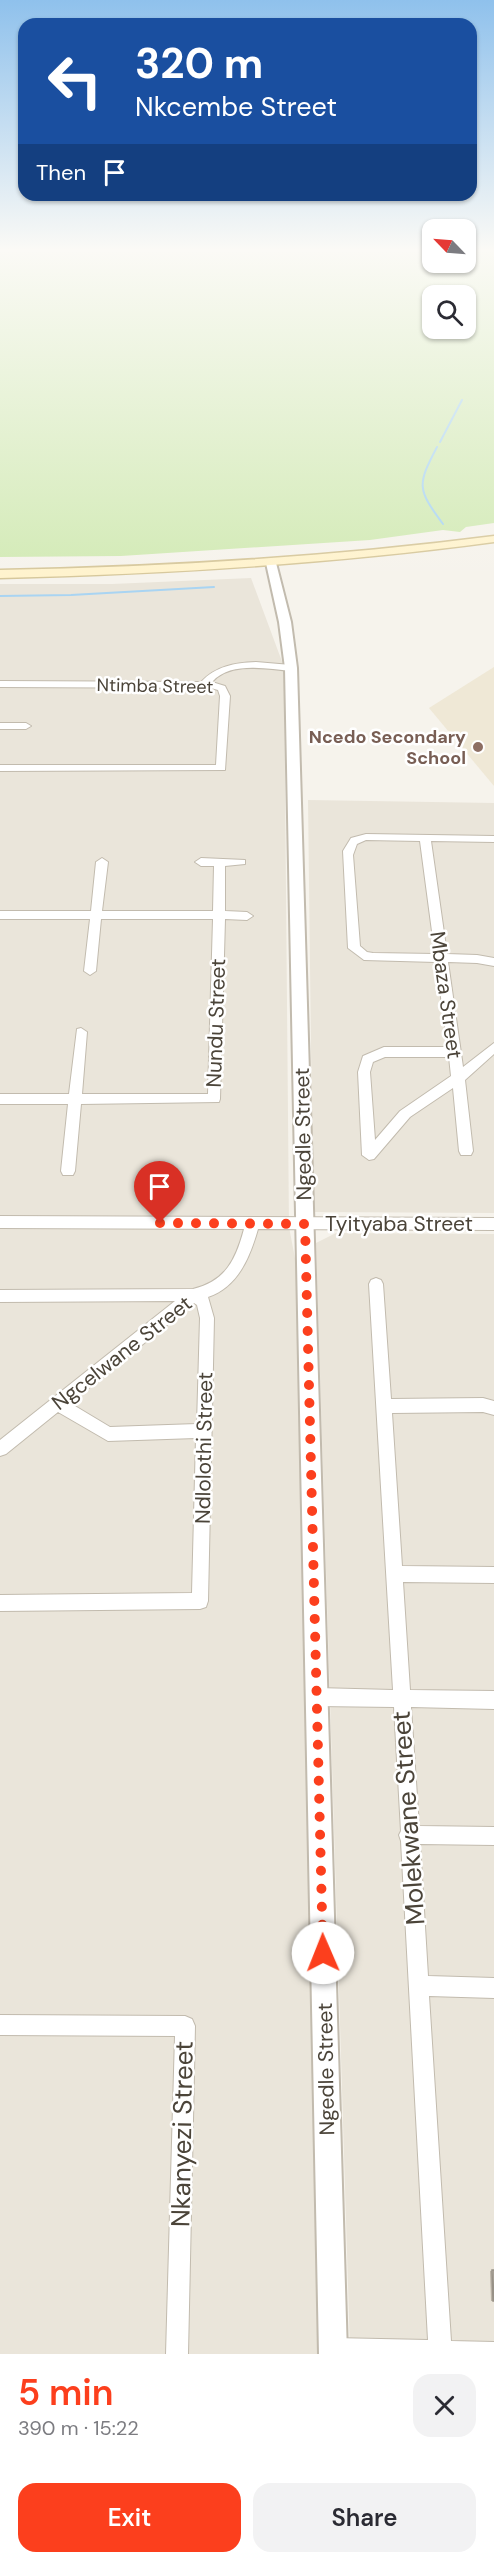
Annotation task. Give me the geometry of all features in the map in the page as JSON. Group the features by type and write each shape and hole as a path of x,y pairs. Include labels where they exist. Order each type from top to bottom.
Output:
{"main road":[{"path":"0,574 271,563 494,539"}],"street":[{"name":"Ngedle Street","path":"271,563 285,622 291,668 333,2351"},
{"path":"204,685 212,675 225,668 248,666 291,668"},
{"name":"Ntimba Street","path":"0,684 204,685 217,686 225,690 221,768 0,768"},
{"path":"0,726 26,726"},
{"path":"494,839 366,837 358,838 350,844 348,855 354,948 364,956 477,959 494,962"},
{"name":"Mbaza Street","path":"425,839 466,1151"},
{"path":"90,971 102,862"},
{"path":"201,862 241,862"},
{"name":"Nundu Street","path":"0,1099 214,1098 220,862"},
{"path":"0,915 247,916"},
{"path":"68,1171 81,1032"},
{"path":"453,1052 384,1052 367,1059 364,1072 369,1155 405,1114 458,1078 494,1047"},
{"name":"Tyityaba Street","path":"0,1221 494,1224"},
{"name":"Ngcelwane Street","path":"0,1449 193,1295 215,1289 230,1274 245,1251 252,1224"},
{"name":"Molekwane Street","path":"376,1284 440,2353"},
{"path":"0,1296 193,1295"},
{"name":"Ndlolothi Street","path":"0,1603 200,1600 207,1318 204,1302 193,1295"},
{"path":"57,1403 108,1434 204,1431"},
{"path":"384,1406 483,1405 494,1408"},
{"path":"395,1574 494,1575"},
{"path":"317,1697 494,1700"},
{"path":"408,1835 494,1836"},
{"path":"418,1986 494,1988"},
{"name":"Nkanyezi Street","path":"0,2025 185,2026 177,2354"},
{"path":"333,2351 494,2353"}],"shaded area":[{"path":"251,578 284,667 289,1227 298,1274 319,2354 0,2354 0,584 112,584"},
{"name":"Ncedo Secondary School","path":"494,667 494,786 429,708"},
{"path":"308,800 494,803 494,1213 313,1212"},
{"path":"336,1233 494,1234 494,2351 350,2350 316,1243"}],"green space":[{"path":"0,362 494,362 494,523 466,527 460,532 443,530 370,540 121,556 0,557"}],"building":[{"path":"492,2270 494,2270 494,2301 493,2301"}],"waterway":[{"path":"440,442 462,400"},
{"path":"437,447 426,470 423,487 428,503 443,524"},
{"path":"0,596 71,595 214,587"}],"place":[{"name":"Ncedo Secondary School","path":"478,747"}],"route":[{"path":"160,1223 305,1224 323,1953"}]}
